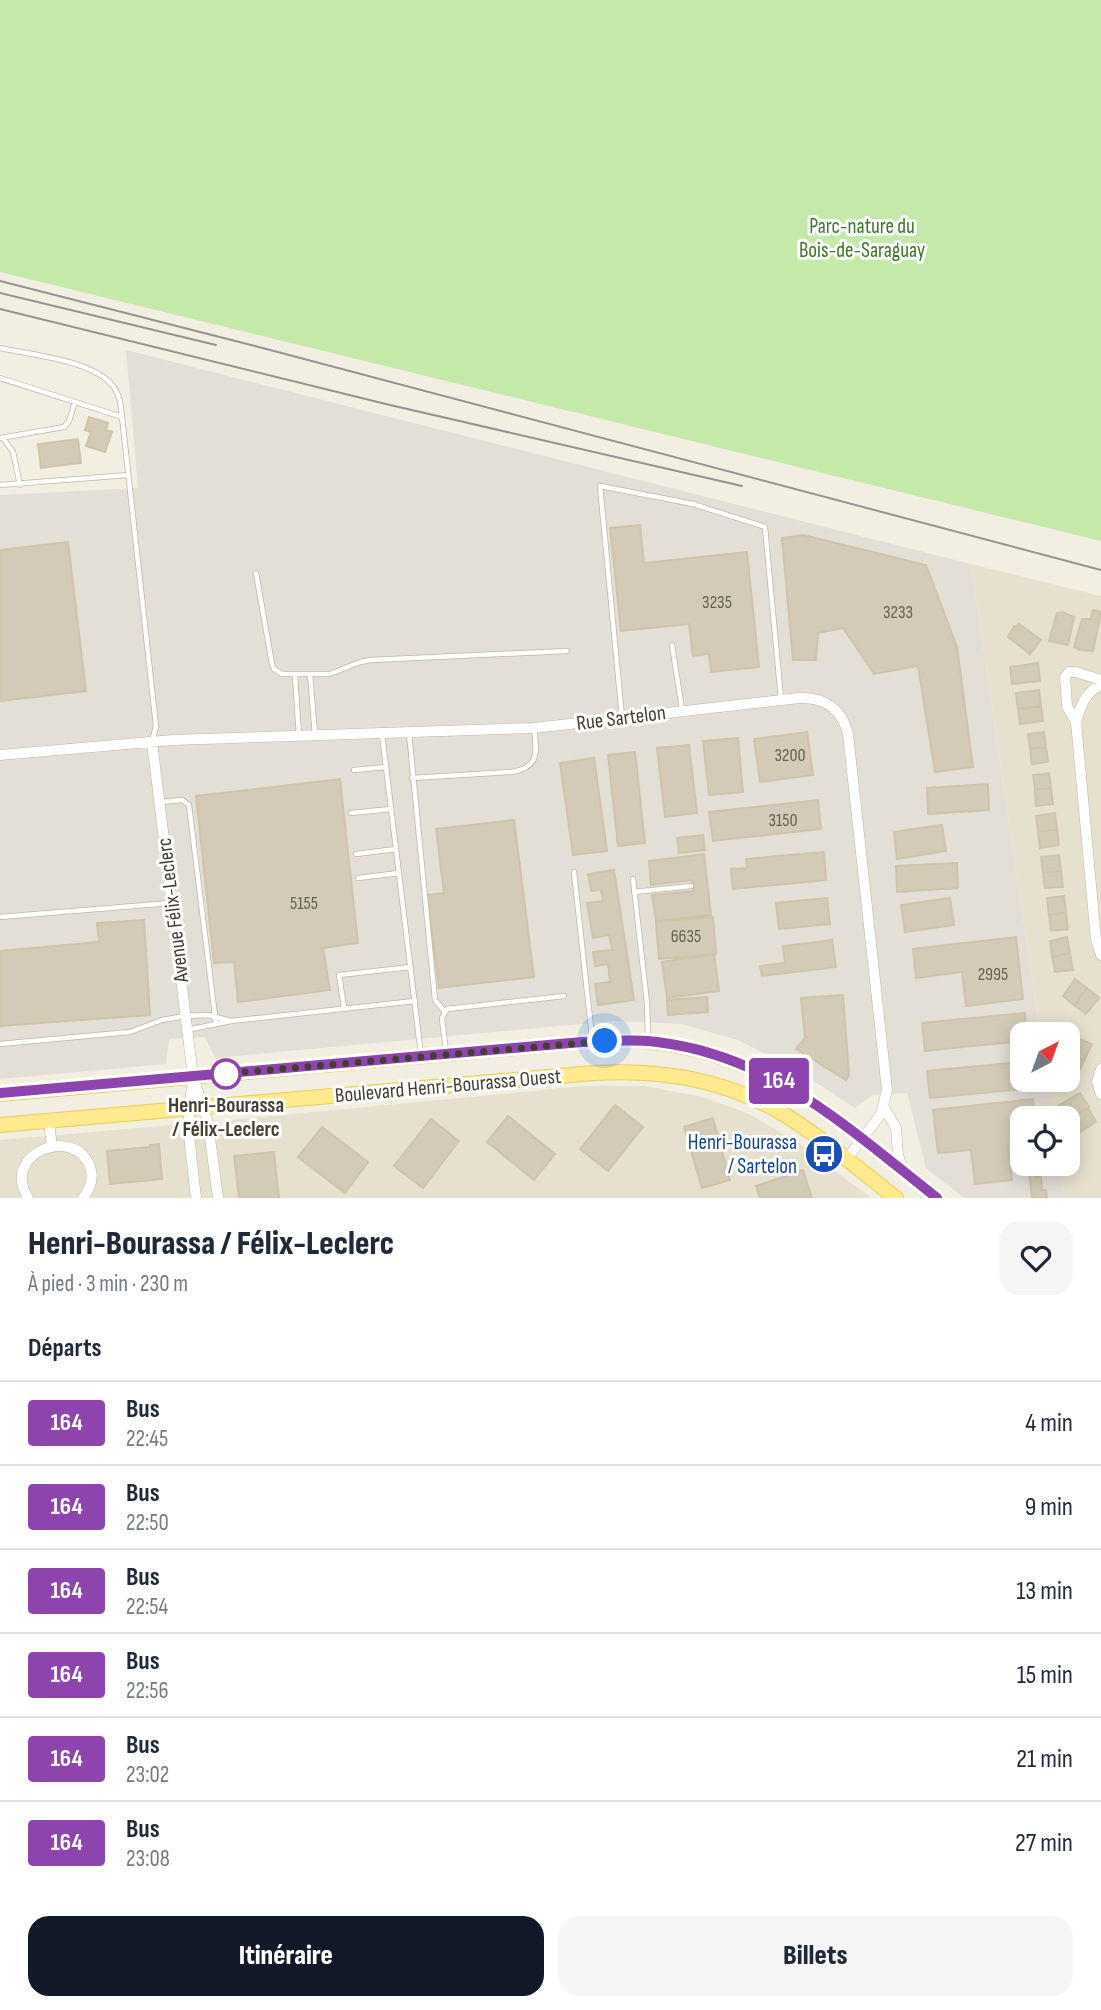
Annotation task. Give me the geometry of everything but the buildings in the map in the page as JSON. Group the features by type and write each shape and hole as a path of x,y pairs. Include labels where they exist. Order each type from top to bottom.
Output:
{"main road":[{"name":"Boulevard Henri-Bourassa Ouest","path":"0,1094 592,1041 648,1041 703,1051 759,1071 805,1097 937,1198"},
{"name":"Boulevard Henri-Bourassa Ouest","path":"0,1125 593,1073 654,1073 707,1082 761,1102 794,1121 896,1198"}],"street":[{"path":"1076,722 1067,706 1065,677 1069,672 1101,682 1083,699 1076,722 1096,940 1101,955"},
{"name":"Rue Sartelon","path":"0,755 152,742 534,728 781,700 813,698 825,702 838,711 846,726 886,1081 884,1107 896,1128 898,1155 903,1172"},
{"name":"Avenue Félix-Leclerc","path":"152,742 197,1108 211,1141 218,1198"},
{"path":"1101,1069 1097,1082 1101,1094"},
{"path":"846,1160 878,1119 884,1107"},
{"name":"Avenue Félix-Leclerc","path":"196,1198 189,1134 197,1108"},
{"path":"50,1122 51,1147"},
{"path":"29,1198 21,1183 23,1166 34,1153 51,1147 70,1147 85,1157 92,1174 91,1183 83,1198"}],"lane":[{"path":"0,348 87,367 113,385 121,404 156,726 152,742"},
{"path":"0,378 122,417"},
{"path":"20,485 13,452 1,437 64,427 69,421 75,402"},
{"path":"0,485 128,475"},
{"path":"622,717 600,486 693,504 765,527 781,700"},
{"path":"256,573 272,664 278,673 337,673 371,660 566,652"},
{"path":"672,645 682,710"},
{"path":"310,674 315,736"},
{"path":"295,675 299,736"},
{"path":"412,778 511,772 525,768 534,760 536,754 534,728"},
{"path":"409,732 435,1000 444,1012"},
{"path":"382,733 422,1056"},
{"path":"354,770 386,767"},
{"path":"160,802 182,800 189,805 216,1024"},
{"path":"351,813 391,809"},
{"path":"356,855 396,849"},
{"path":"574,872 592,1041"},
{"path":"358,878 399,873"},
{"path":"633,879 647,1003 648,1041"},
{"path":"634,892 691,886"},
{"path":"0,917 172,903"},
{"path":"344,1008 340,975 411,967"},
{"path":"446,1054 442,1021 444,1012 450,1007 564,996"},
{"path":"187,1030 231,1021 415,1000"},
{"path":"0,1044 130,1032 162,1020 186,1016 208,1015 231,1021"}],"shaded area":[{"path":"126,350 971,564 1038,1022 1010,1022 1010,1092 1049,1092 1051,1106 1010,1106 1010,1176 1061,1176 1064,1198 964,1198 926,1168 907,1093 872,1095 855,1108 797,1070 738,1040 681,1024 613,1021 215,1058 205,1037 169,1039 166,1064 0,1079 0,495 138,488"},
{"path":"971,564 1101,596 1101,1198 1064,1198 1061,1176 1080,1176 1080,1106 1051,1106 1049,1092 1080,1092 1080,1022 1038,1022"},
{"path":"585,1086 645,1086 703,1097 747,1113 794,1140 871,1198 0,1198 0,1140 172,1125 177,1132 220,1127 230,1120"}],"green space":[{"name":"Parc-nature du Bois-de-Saraguay","path":"0,0 1101,0 1101,541 0,272"}],"tram line":[{"path":"0,281 1101,570"},
{"path":"0,293 216,345"},
{"path":"0,309 390,405 742,486"}],"bus line":[{"name":"164","path":"0,1093 582,1042 654,1042 686,1047 733,1060 774,1078 825,1111 937,1198"}],"place":[{"name":"Henri-Bourassa / Félix-Leclerc","path":"226,1074"},
{"name":"Henri-Bourassa / Sartelon","path":"824,1154"}],"route":[{"path":"226,1074 223,1074 605,1041"}]}
